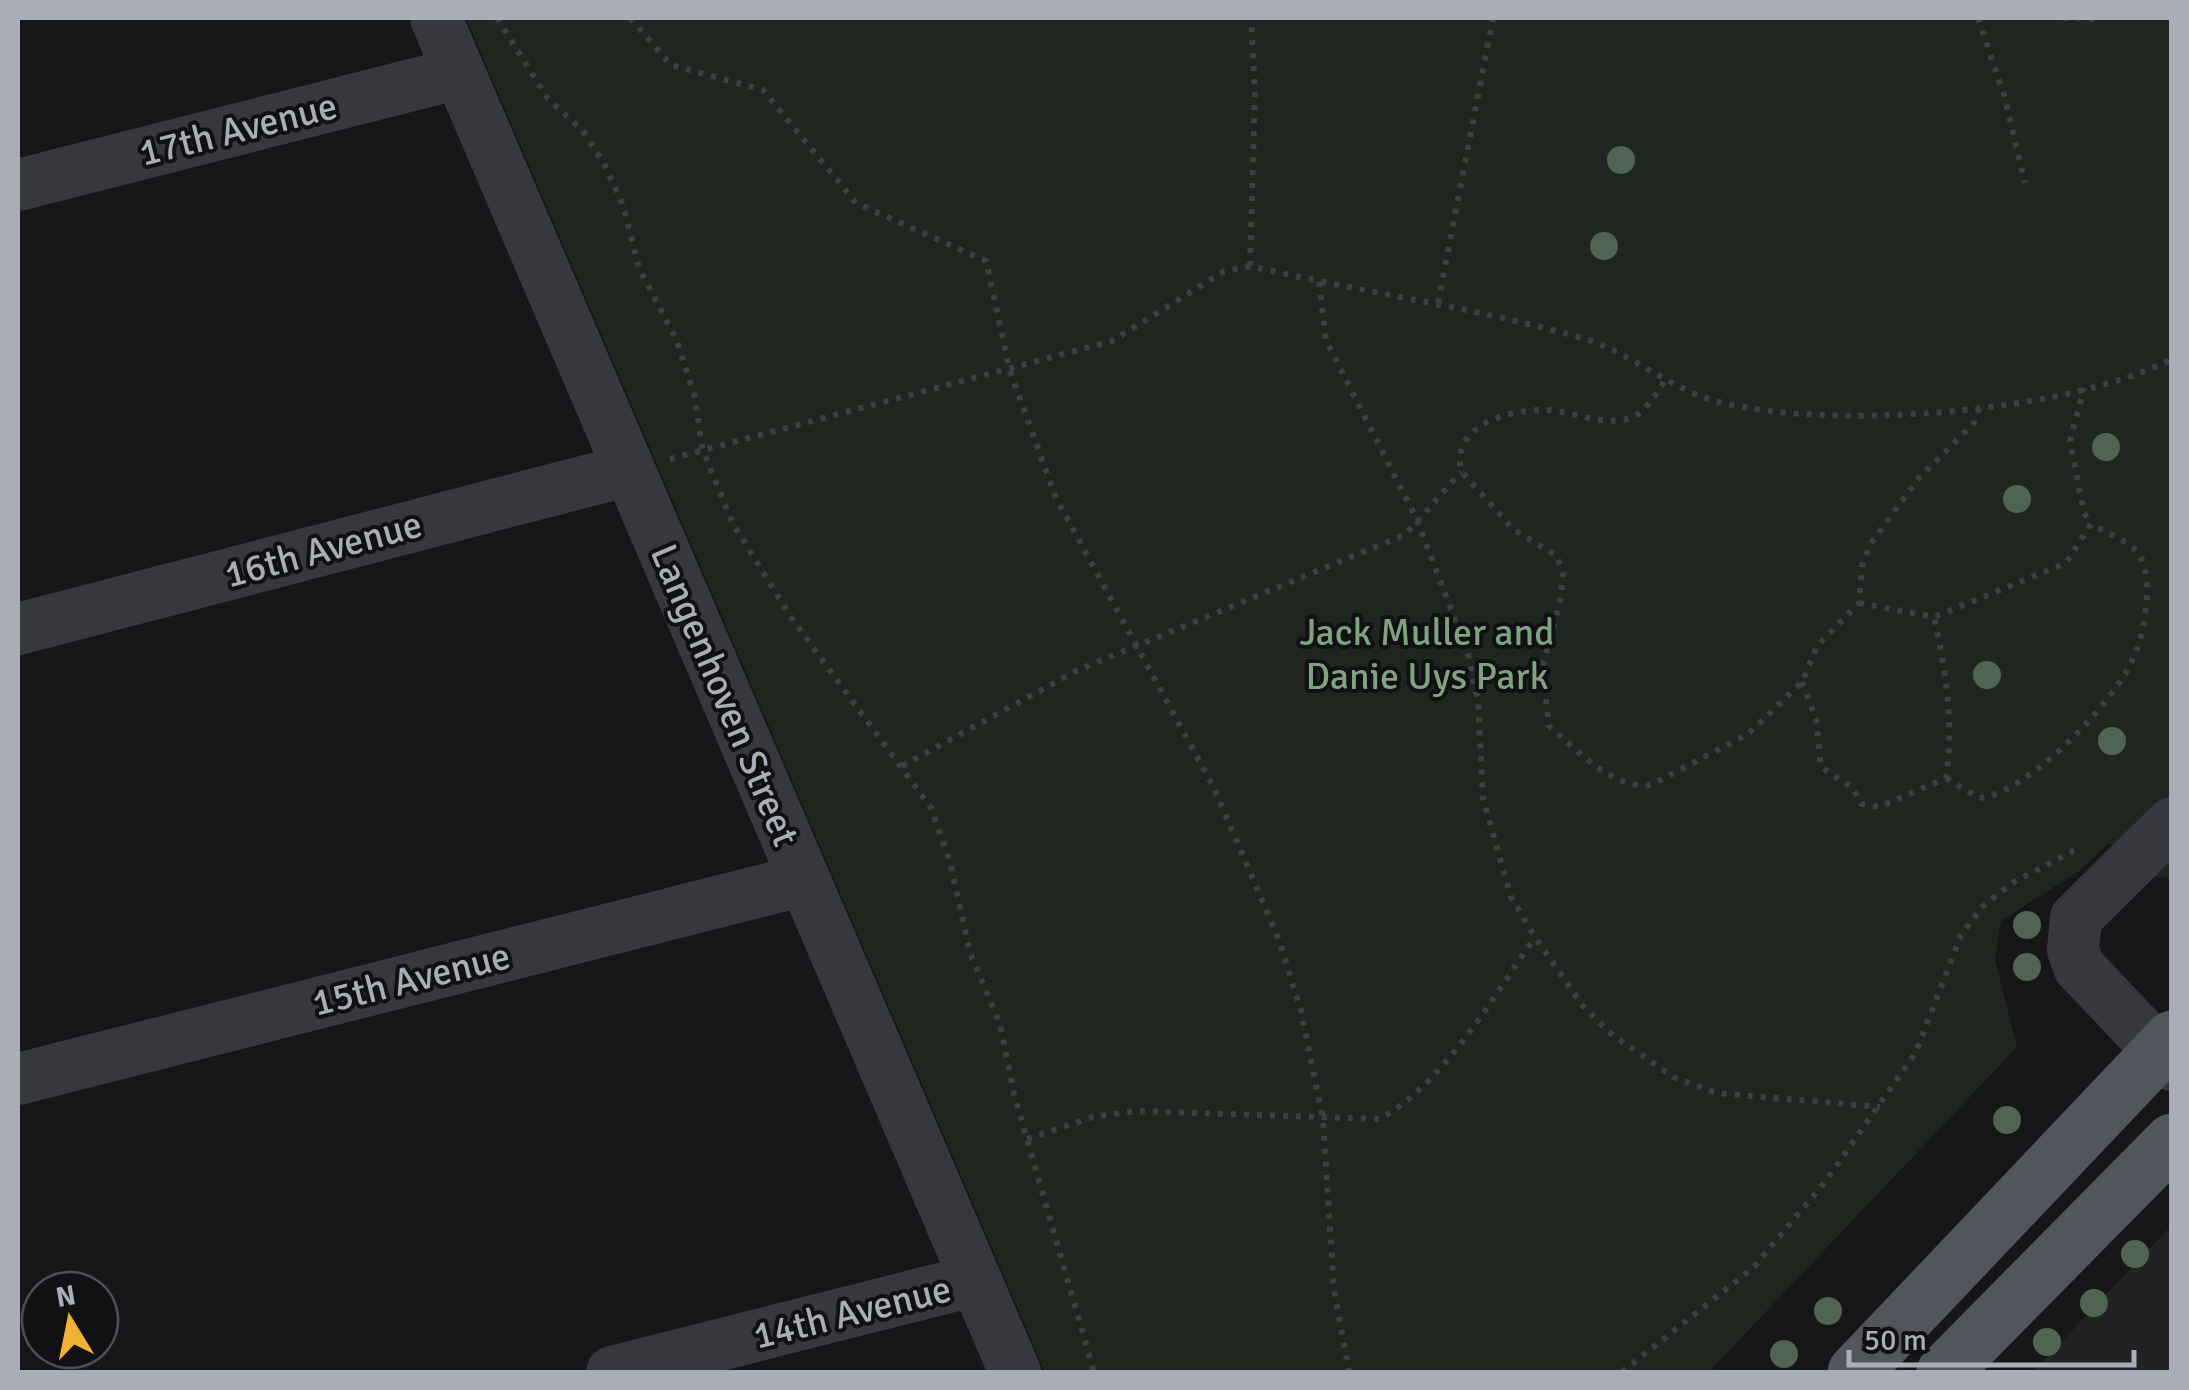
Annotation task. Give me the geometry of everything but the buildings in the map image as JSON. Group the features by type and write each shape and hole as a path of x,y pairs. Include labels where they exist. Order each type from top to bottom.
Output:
{"main road":[{"path":"1856,1372 2167,1052"},
{"path":"1944,1372 2172,1141"}],"street":[{"name":"Langenhoven Street","path":"436,18 642,467 804,880 1015,1372"},
{"name":"17th Avenue","path":"18,185 459,73"},
{"name":"16th Avenue","path":"18,628 642,467"},
{"path":"2167,1052 2078,967 2072,936 2076,918 2172,824"},
{"name":"15th Avenue","path":"18,1079 804,880"},
{"name":"14th Avenue","path":"612,1372 976,1280"}],"path":[{"path":"497,18 548,99 582,131 604,164 623,206 639,268 677,341 694,398 702,448 732,522 790,616 931,808 950,862 970,954 1000,1024 1027,1138 1094,1372"},
{"path":"630,18 671,65 764,90 852,200 986,260 1010,371 1056,498 1214,788 1261,893 1301,1011 1322,1120 1334,1290 1349,1372"},
{"path":"1250,266 1255,94 1252,18"},
{"path":"1438,303 1492,18"},
{"path":"1978,18 2004,95 2025,183"},
{"path":"2063,18 2098,20"},
{"path":"642,467 1112,341 1222,272 1250,266 1438,303 1587,340 1664,382 1719,402 1825,417 1896,417 1980,406 2084,388 2172,359"},
{"path":"1320,282 1326,340 1417,520 1468,654 1478,701 1483,798 1511,897 1535,937 1582,1005 1610,1033 1674,1077 1716,1093 1880,1107"},
{"path":"1664,382 1646,408 1632,417 1610,421 1545,410 1480,424 1460,444 1461,471 1513,528 1558,556 1563,574 1560,602 1542,668 1549,726 1616,778 1637,787 1651,785 1748,734 1802,682 1817,646 1859,604 1862,565 1871,543 1919,478 1974,424 1980,406"},
{"path":"1946,778 1979,798 2022,782 2075,735 2131,663 2145,610 2142,560 2136,550 2091,524 2084,513 2070,441 2084,388"},
{"path":"902,766 1136,644 1406,534 1461,471"},
{"path":"1859,604 1934,617 2066,563 2091,524"},
{"path":"1934,617 1945,665 1951,744 1946,778"},
{"path":"1802,682 1816,719 1822,767 1852,788 1861,804 1879,807 1946,778"},
{"path":"1622,1372 1754,1267 1880,1107 1916,1052 1960,935 1983,906 2012,883 2094,840"},
{"path":"1027,1138 1093,1117 1136,1111 1380,1119 1401,1108 1478,1019 1535,937"}],"shaded area":[{"path":"2171,1226 2171,1372 2033,1372"}],"green space":[{"name":"Jack Muller and Danie Uys Park","path":"466,18 2171,18 2171,878 2151,877 2109,843 2079,871 2001,921 1995,959 2017,1047 1709,1372 1045,1372"}]}
